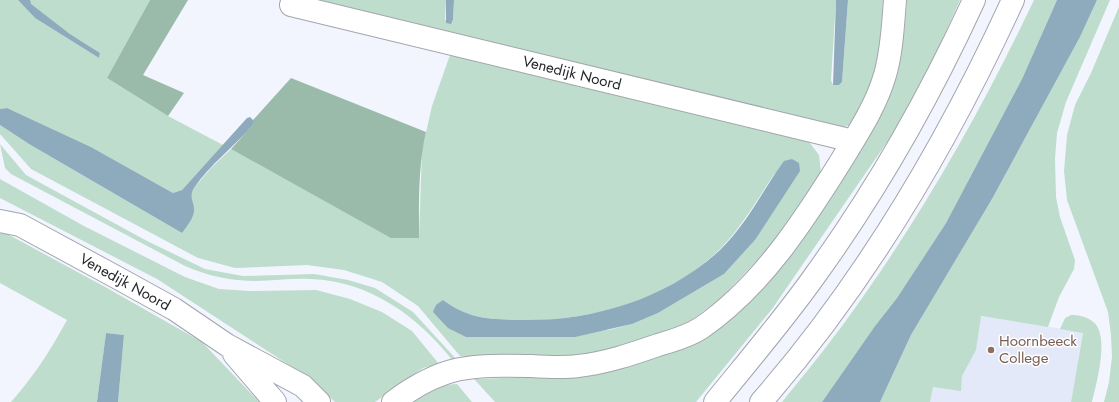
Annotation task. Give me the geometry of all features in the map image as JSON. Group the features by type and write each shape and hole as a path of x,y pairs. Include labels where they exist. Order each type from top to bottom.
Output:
{"street":[{"path":"393,402 427,379 455,370 487,365 577,366 615,359 672,341 700,329 733,303 763,270 822,191 871,113 886,74 895,0"},
{"path":"715,402 816,275 867,200 918,113 974,0"},
{"path":"761,402 786,374 895,223 952,125 1013,0"},
{"name":"Venedijk Noord","path":"291,5 853,141"},
{"name":"Venedijk Noord","path":"0,205 8,209 10,223 174,310 227,345 303,386 319,402"},
{"name":"Venedijk Noord","path":"227,345 275,402"}],"shaded area":[{"path":"18,0 30,0 31,4 70,34 100,53 99,58 35,18"},
{"path":"446,0 454,0 453,19 451,24 446,23"},
{"path":"836,0 848,0 842,82 839,85 833,85"},
{"path":"1057,0 1097,0 1080,37 992,199 911,335 880,402 822,402 875,326 897,298 946,223 1022,79"},
{"path":"7,108 91,147 173,193 182,190 247,118 250,117 253,120 253,125 207,171 194,188 192,196 194,208 193,215 182,233 29,144 0,125 0,109"},
{"path":"792,159 799,163 800,171 755,240 724,274 658,313 632,324 575,337 466,337 448,328 433,312 436,305 443,300 461,311 479,317 507,320 545,320 599,312 651,295 676,282 699,267 720,250 738,230 784,161"},
{"name":"Hoornbeeck College","path":"927,308 1083,332 1071,402 880,402"},
{"path":"106,333 124,335 118,402 97,402"}],"green space":[{"path":"0,0 18,0 35,18 99,58 100,53 70,34 30,4 30,0 150,0 107,78 168,116 223,145 182,190 173,193 91,147 7,108 0,109"},
{"path":"150,0 188,0 143,75 184,93 168,116 107,78"},
{"path":"313,0 446,0 445,20 453,19 454,0 836,0 831,80 833,85 839,85 842,82 848,0 883,0 877,67 867,102 860,115 850,125 835,129"},
{"path":"907,0 960,0 928,71 896,129 772,309 696,402 495,402 474,379 582,375 620,369 679,350 720,327 756,293 815,221 854,161 889,97 904,34"},
{"path":"1034,0 1057,0 1022,79 946,223 897,298 875,326 822,402 782,402 842,326 896,248 946,168 992,85"},
{"path":"1097,0 1110,0 1066,102 1057,133 1055,159 1056,197 1060,217 1075,260 1074,269 1059,297 1048,327 981,316 976,350 962,376 961,391 933,387 930,402 880,402 911,335 992,199 1080,37"},
{"path":"1119,7 1119,402 1104,402 1109,382 1112,357 1108,312 1067,200 1064,171 1067,135 1075,105 1091,73"},
{"path":"451,52 806,138 819,155 821,173 810,194 771,246 721,298 690,321 649,340 603,353 548,358 473,358 460,356 418,306 382,282 344,270 307,265 235,268 198,258 31,169 0,134 0,125 29,144 182,233 193,207 191,195 194,188 211,168 231,149 391,237 419,238 422,150 432,106","holes":["775,173 755,240 724,274 658,313 632,324 609,330 466,337 443,300 461,311 479,317 518,320 545,320 572,317 626,305 652,295 676,282 699,267 720,249 743,222"]},
{"path":"291,78 426,132 420,172 419,238 391,238 231,149 253,125 253,120"},
{"path":"0,144 26,175 147,241 205,269 243,276 314,274 348,280 375,288 413,312 458,361 453,361 424,329 408,316 391,304 353,286 332,281 311,279 256,281 229,279 202,273 185,266 11,174 5,168"},
{"path":"0,179 84,226 185,277 219,289 250,291 316,290 350,299 382,312 412,331 439,364 423,368 375,402 335,402 306,376 157,279 0,198"},
{"path":"0,230 202,342 259,402 118,402 124,335 106,333 97,402 11,402 41,363 67,320 0,283"},
{"path":"1071,315 1082,316 1092,321 1098,327 1101,336 1101,359 1092,402 1071,402 1083,333 1060,329 1065,318"},
{"path":"457,384 472,402 410,402 442,385"}],"place":[{"name":"Hoornbeeck College","path":"991,350"}]}
